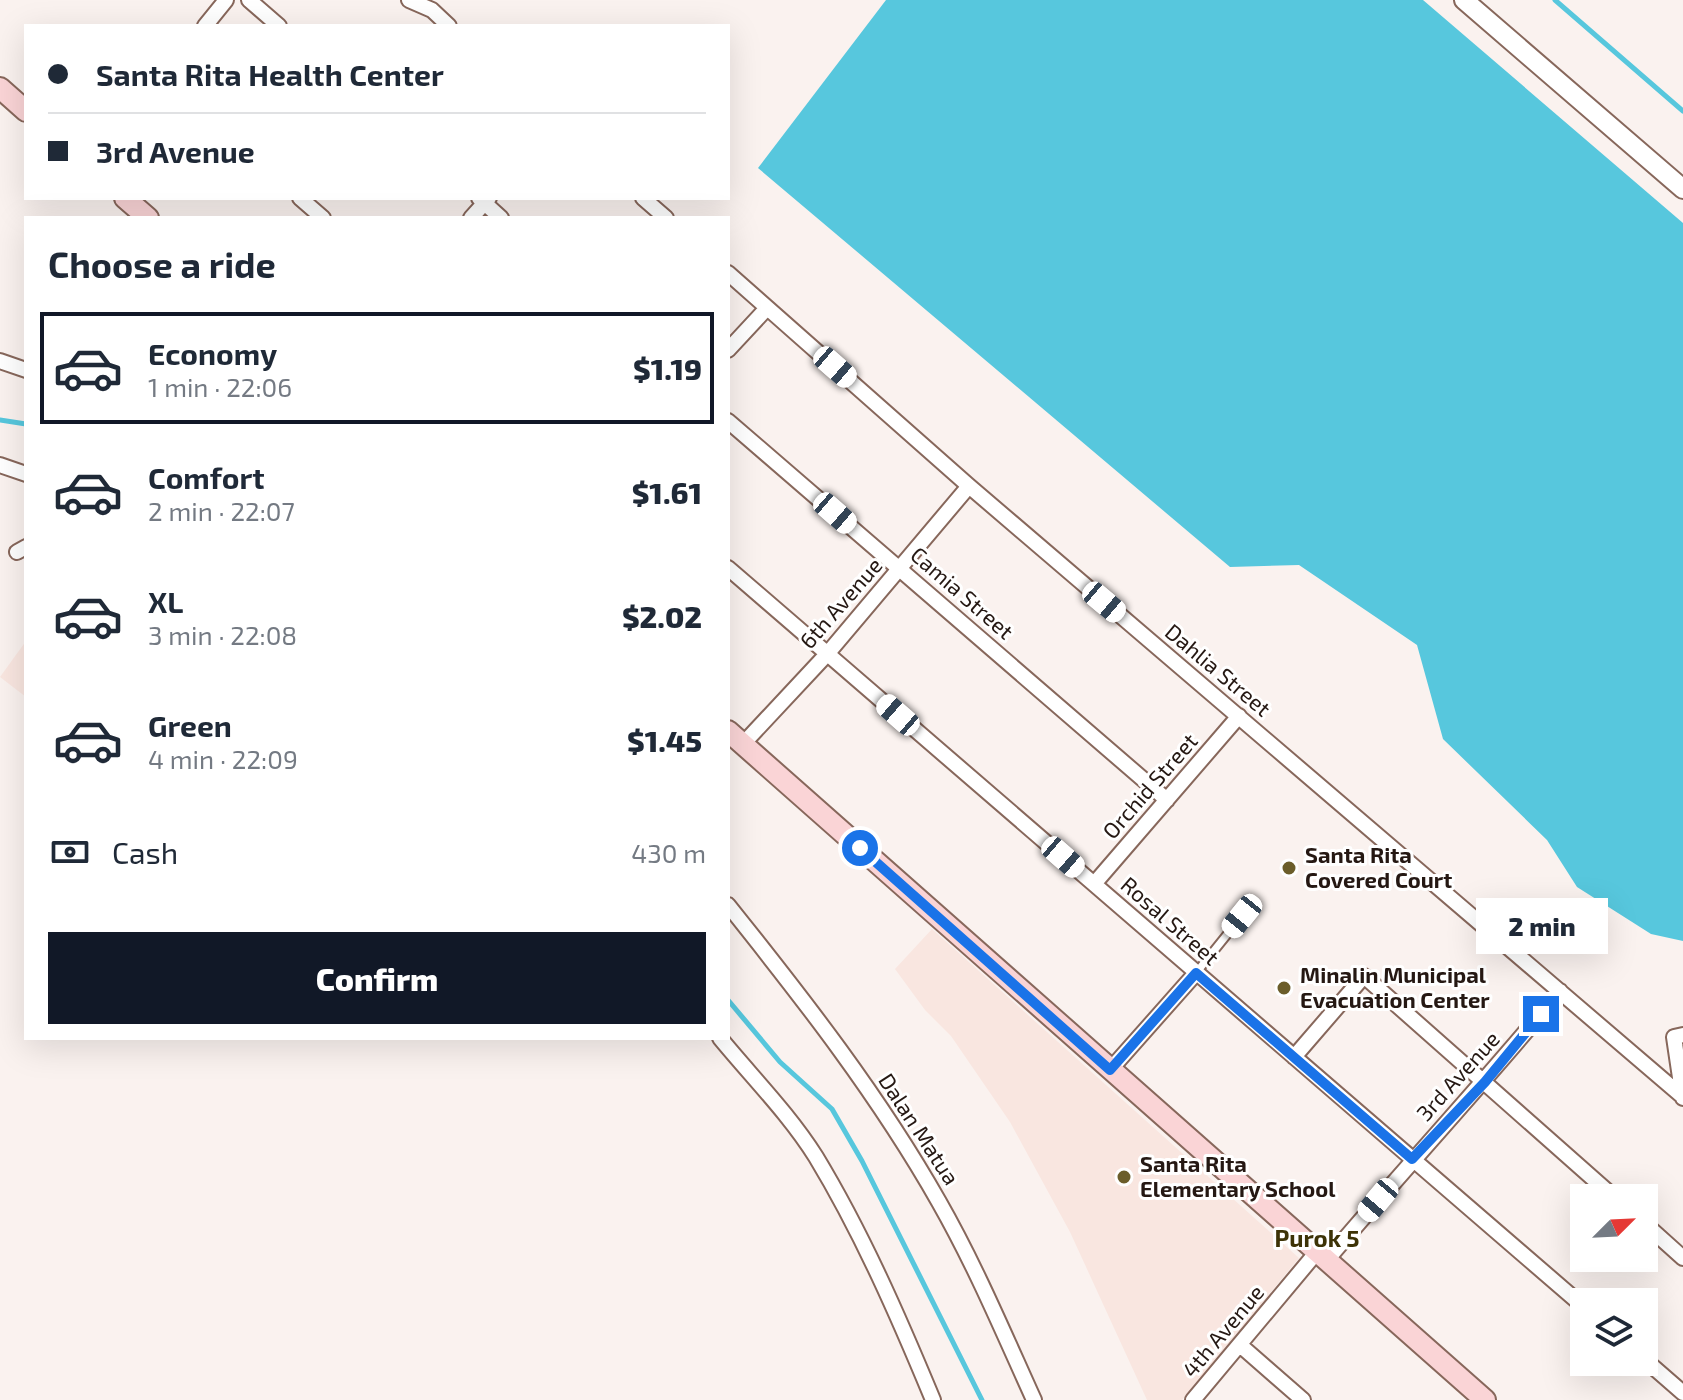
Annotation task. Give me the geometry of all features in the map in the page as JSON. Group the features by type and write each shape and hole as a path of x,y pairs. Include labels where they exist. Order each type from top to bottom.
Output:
{"main road":[{"path":"0,88 24,109"},
{"path":"127,200 146,216"},
{"path":"735,737 1485,1400"}],"street":[{"path":"207,24 226,0"},
{"path":"249,0 277,24"},
{"path":"409,0 432,10 447,24"},
{"path":"1464,0 1683,189"},
{"path":"302,200 321,216"},
{"path":"484,200 499,216"},
{"path":"645,200 664,216"},
{"name":"Dahlia Street","path":"730,275 969,486 1683,1097"},
{"path":"730,348 767,308"},
{"path":"0,361 24,369"},
{"name":"Camia Street","path":"730,423 1167,800"},
{"path":"0,465 24,473"},
{"name":"6th Avenue","path":"735,737 828,653 969,486"},
{"name":"Rosal Street","path":"730,570 1570,1295"},
{"name":"Orchid Street","path":"1094,884 1239,716"},
{"name":"Dalan Matua","path":"730,907 806,1002 896,1130 941,1205 1034,1400"},
{"path":"1110,1070 1196,973"},
{"path":"1294,1057 1364,976 1599,1184"},
{"name":"3rd Avenue","path":"1321,1257 1485,1082 1560,991"},
{"path":"1683,1035 1674,1037 1683,1097"},
{"path":"722,1040 816,1157 873,1265 933,1400"},
{"path":"1658,1236 1683,1258"},
{"name":"4th Avenue","path":"1193,1400 1321,1257"},
{"path":"1240,1345 1303,1400"},
{"path":"1658,1371 1683,1393"}],"lane":[{"path":"1196,973 1242,916"}],"shaded area":[{"path":"24,644 24,695 0,677"},
{"name":"Santa Rita Elementary School","path":"932,929 1299,1258 1182,1400 1147,1400 1070,1232 1010,1122 951,1036 925,1010 895,969"}],"water":[{"path":"886,0 1423,0 1683,223 1683,941 1651,934 1577,887 1547,840 1443,739 1417,645 1299,565 1230,567 758,168"}],"waterway":[{"path":"1555,0 1683,111"},
{"path":"0,420 24,424"},
{"path":"730,1002 780,1062 832,1109 862,1161 982,1400"}],"place":[{"name":"Santa Rita Covered Court","path":"1289,868"},
{"name":"Minalin Municipal Evacuation Center","path":"1284,988"},
{"name":"Santa Rita Elementary School","path":"1124,1177"}],"district":[{"name":"Purok 5","path":"1317,1239"}],"route":[{"path":"860,848 1110,1070 1196,973 1412,1159 1485,1082 1541,1014"}]}
